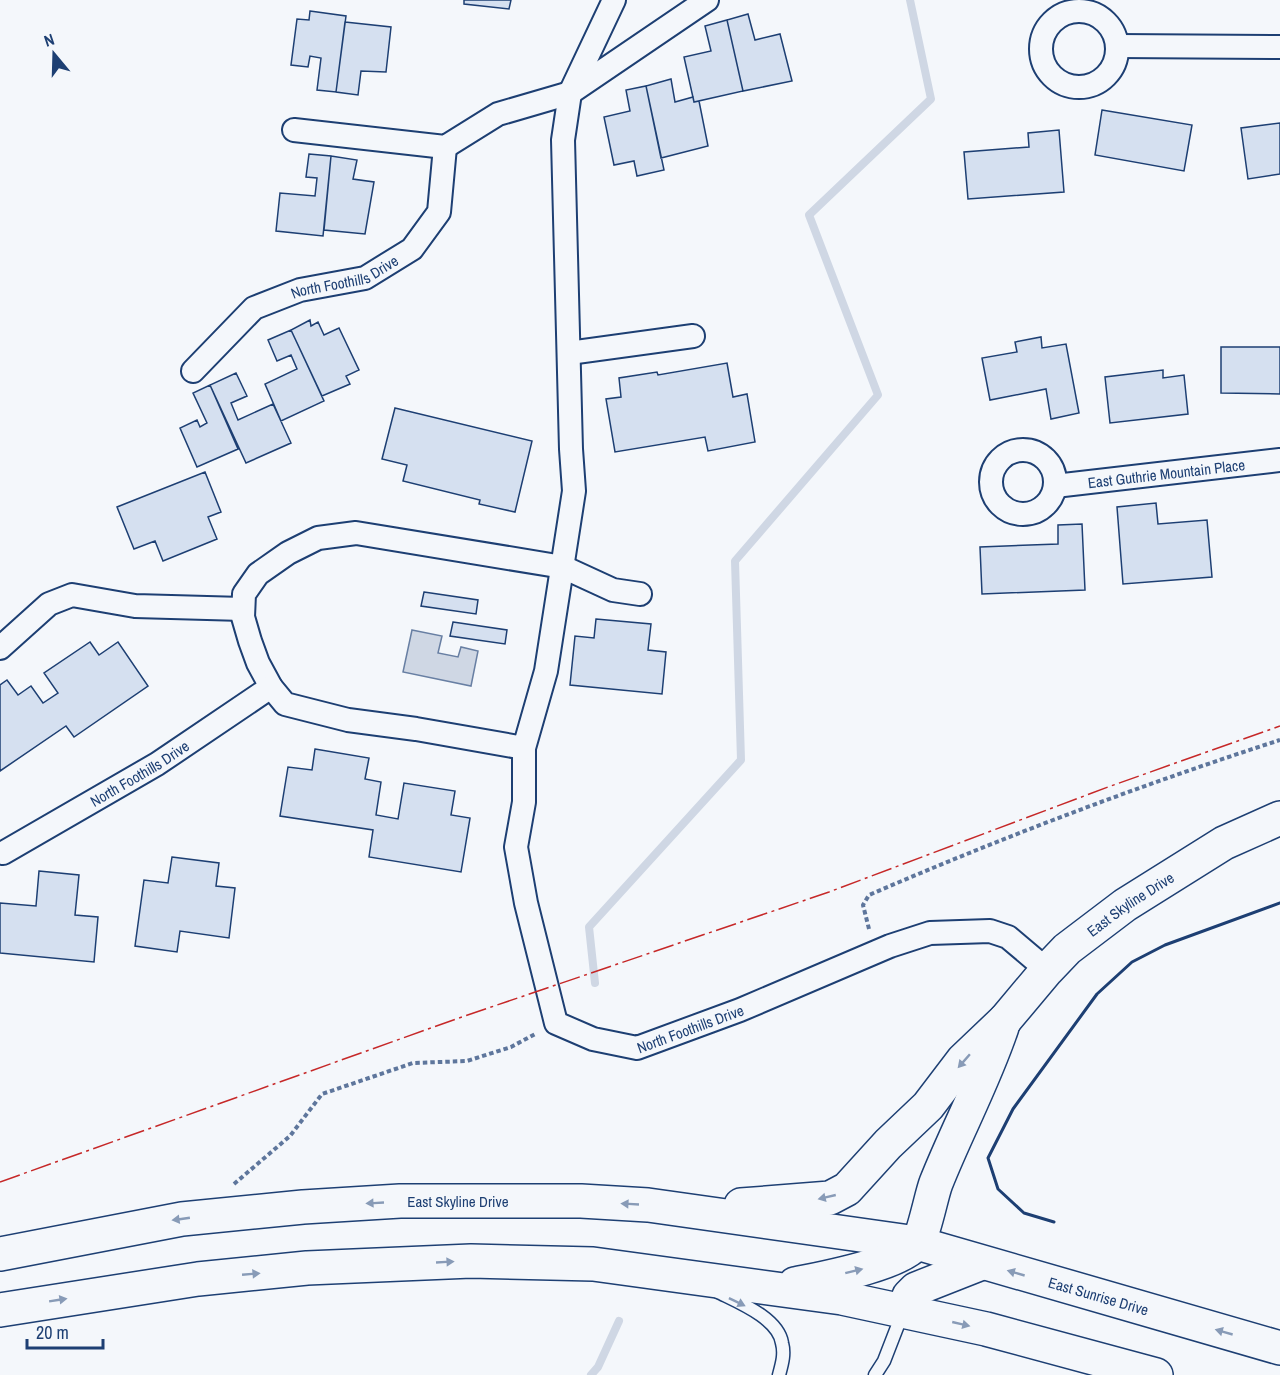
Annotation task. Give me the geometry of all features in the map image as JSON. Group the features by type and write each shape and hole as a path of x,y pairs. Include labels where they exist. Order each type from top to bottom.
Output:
{"main road":[{"name":"East Skyline Drive","path":"1005,1020 1067,949 1125,905 1224,843 1280,818"},
{"path":"678,1210 830,1198 847,1189 888,1144 928,1106 963,1060 1005,1020"},
{"path":"776,1289 874,1265 904,1252 917,1243 936,1183 988,1068 1005,1020"},
{"name":"East Skyline Drive","path":"0,1254 182,1219 303,1207 400,1201 581,1201 648,1204 917,1243"},
{"name":"East Sunrise Drive","path":"917,1243 1280,1348"},
{"path":"0,1310 198,1279 307,1268 471,1261 593,1264 842,1298 986,1329 1156,1375"},
{"path":"904,1311 909,1296 916,1289 982,1263"}],"street":[{"path":"556,1023 526,903 516,848 524,802 524,748 546,671 574,491 563,140 570,93 614,0"},
{"path":"294,130 446,147 498,114 570,93 707,0"},
{"path":"1117,46 1280,47"},
{"name":"North Foothills Drive","path":"193,371 254,308 300,290 365,278 412,249 439,212 446,147"},
{"path":"569,352 693,336"},
{"name":"East Guthrie Mountain Place","path":"1055,486 1280,460"},
{"path":"524,748 348,720 285,704 271,687 258,663 243,617 244,594 258,574 288,553 318,538 356,533 563,567 613,590 640,594"},
{"path":"0,648 49,604 72,595 135,606 243,609"},
{"name":"North Foothills Drive","path":"3,853 157,764 271,687"},
{"name":"North Foothills Drive","path":"556,1023 594,1039 638,1048 930,933 990,931 1008,937 1047,970"}],"lane":[{"path":"684,1276 752,1309 768,1321 782,1340 783,1357 779,1375"},
{"path":"875,1375 884,1361 904,1311"}],"path":[{"path":"866,957 869,926 863,905 869,895 936,866 1090,806 1280,740"},
{"path":"233,1185 290,1136 322,1094 413,1063 467,1061 511,1047 556,1023"}],"shaded area":[{"path":"412,630 442,636 438,653 458,657 461,647 478,651 471,686 403,672"}],"building":[{"path":"464,0 511,0 509,9 464,4"},
{"path":"310,11 346,16 336,92 317,90 321,58 310,56 308,67 291,65 297,19 309,20"},
{"path":"748,14 755,40 780,34 792,81 743,91 727,20"},
{"path":"727,20 743,91 694,102 684,57 711,51 705,26"},
{"path":"345,22 391,27 386,72 361,71 358,95 336,92"},
{"path":"671,79 675,102 693,97 694,102 699,101 708,146 661,158 646,86"},
{"path":"646,86 664,170 637,176 634,161 614,165 604,117 630,111 626,90"},
{"path":"1102,110 1192,125 1184,171 1095,155"},
{"path":"1280,123 1280,174 1248,179 1241,128"},
{"path":"1059,130 1064,192 968,199 964,152 1029,147 1028,133"},
{"path":"309,154 331,156 323,236 276,231 280,193 315,196 317,178 306,177"},
{"path":"331,156 357,160 353,179 374,182 365,234 324,230"},
{"path":"310,320 311,326 318,322 324,335 339,328 359,370 346,376 350,384 322,396 291,330"},
{"path":"291,330 324,401 281,421 265,384 297,369 291,355 277,361 268,340"},
{"path":"1041,337 1042,348 1066,344 1079,413 1051,419 1046,389 990,400 982,358 1017,352 1015,342"},
{"path":"1221,347 1280,347 1280,394 1221,393"},
{"path":"727,363 733,397 747,394 755,442 708,451 705,437 615,452 606,399 621,397 619,378 657,372 658,375"},
{"path":"1163,370 1163,378 1184,375 1188,414 1110,423 1105,377"},
{"path":"236,373 247,396 231,403 238,420 273,404 291,443 246,463 210,385"},
{"path":"210,385 238,449 197,467 180,428 197,420 200,427 207,423 193,393"},
{"path":"395,408 532,441 515,512 479,504 480,500 403,481 407,465 382,459"},
{"path":"205,472 221,512 208,517 217,539 163,561 155,541 134,549 117,507"},
{"path":"1156,503 1158,524 1207,520 1212,577 1123,584 1117,507"},
{"path":"1082,524 1085,590 982,594 980,547 1058,544 1058,525"},
{"path":"424,592 478,600 476,614 421,606"},
{"path":"596,619 651,624 648,650 666,652 662,694 570,685 575,636 594,638"},
{"path":"453,622 507,630 505,644 450,636"},
{"path":"90,642 99,655 118,642 148,686 74,737 66,726 0,771 0,685 7,680 18,695 31,686 43,703 58,693 44,673"},
{"path":"315,749 369,758 365,779 381,782 376,815 398,819 404,783 455,791 451,815 470,818 461,872 369,857 373,830 280,816 288,767 312,770"},
{"path":"172,857 219,863 216,886 235,888 229,938 180,931 177,952 135,946 144,880 168,883"},
{"path":"39,871 79,875 75,915 98,917 94,962 0,953 0,903 36,906"}],"waterway":[{"path":"595,983 589,927 741,760 735,561 878,395 809,215 931,99 910,0"},
{"path":"591,1375 598,1367 619,1321"}],"wall":[{"path":"1054,1222 1024,1213 998,1189 988,1158 1013,1109 1097,994 1132,962 1165,945 1280,903"}],"power":[{"path":"0,1182 456,1019 829,892 1108,787 1280,726"}]}
